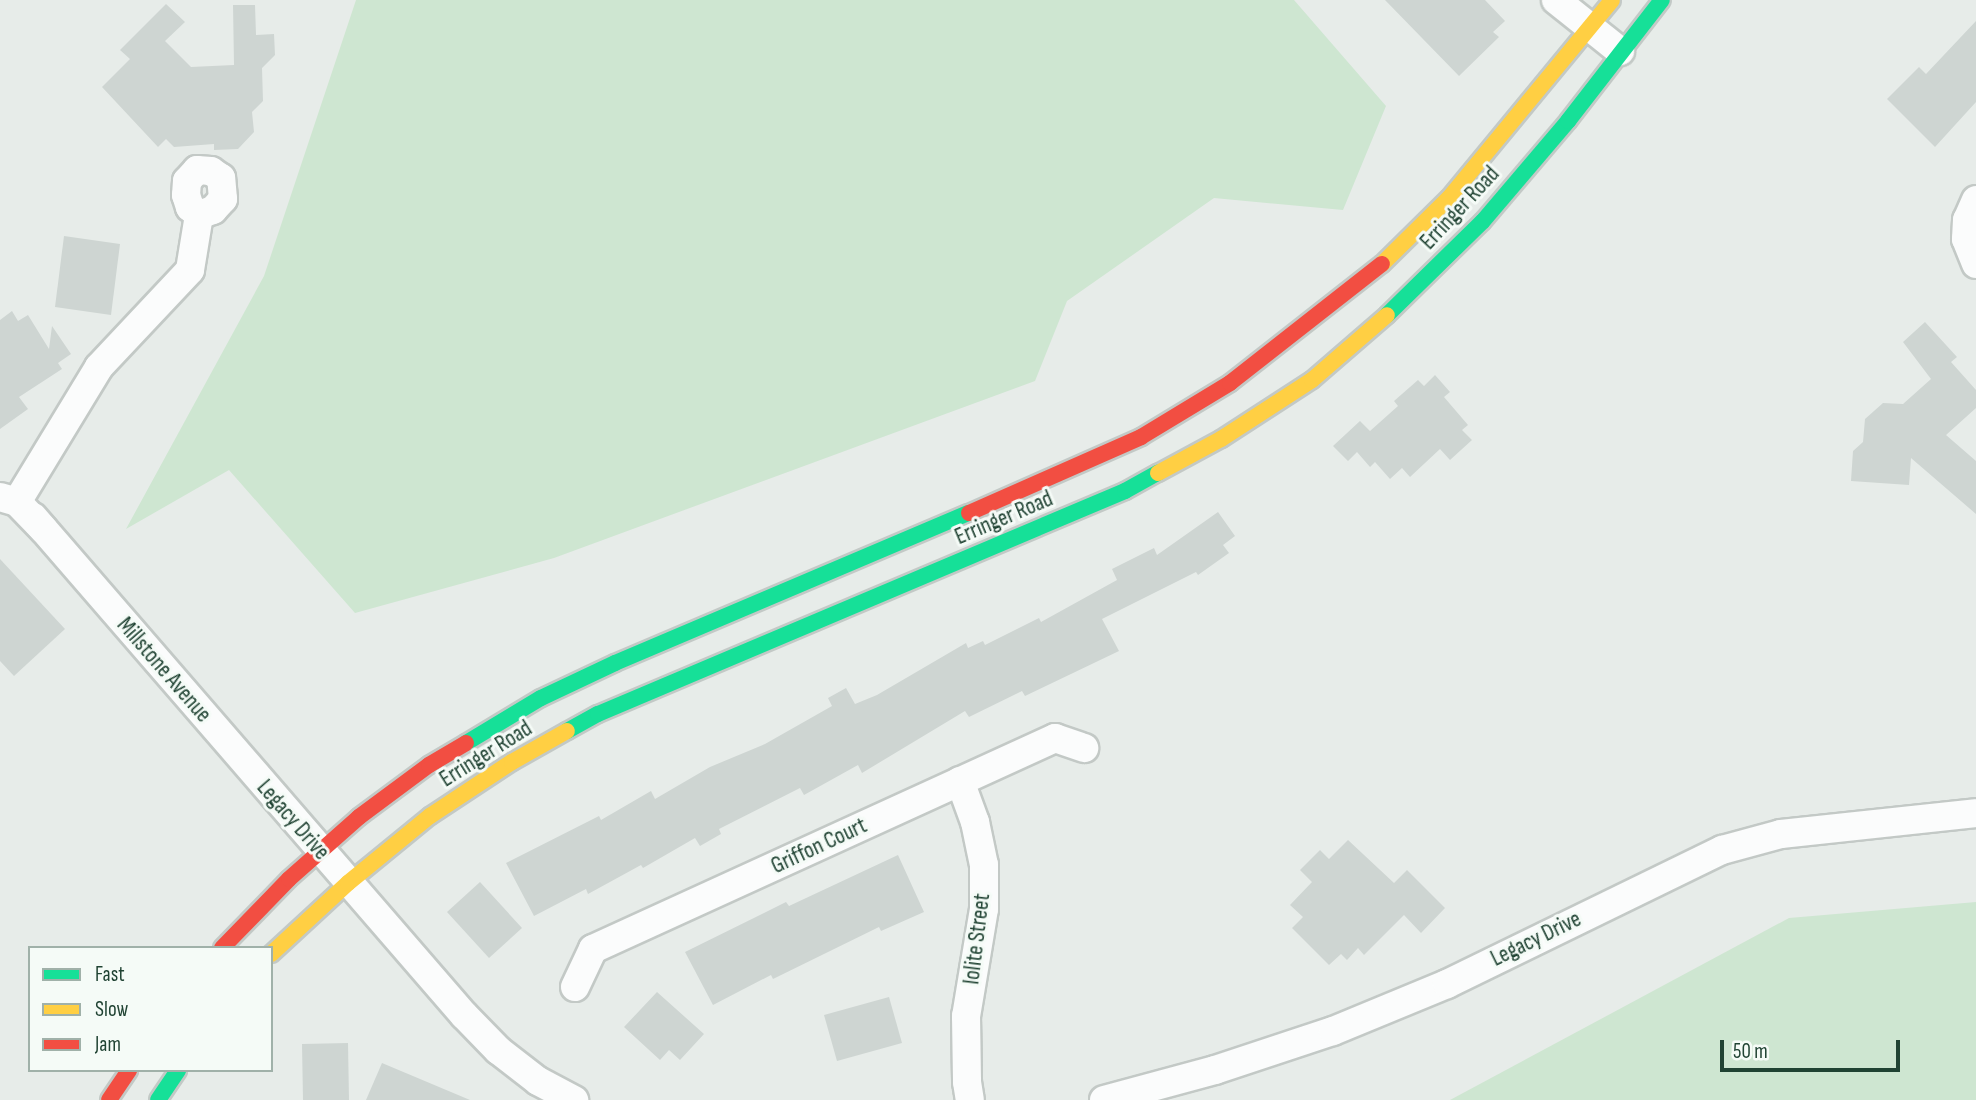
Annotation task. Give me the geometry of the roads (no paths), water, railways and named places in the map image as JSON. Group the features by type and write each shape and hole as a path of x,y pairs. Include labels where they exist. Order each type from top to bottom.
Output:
{"main road":[{"name":"Erringer Road","path":"224,946 359,817 429,765 541,698 615,663 1046,481 1141,437 1230,383 1292,338 1386,260 1449,198 1612,0"},
{"name":"Erringer Road","path":"273,952 348,883 430,816 512,762 598,714 1125,491 1221,439 1312,380 1405,299 1483,221 1568,121 1662,0"},
{"path":"109,1100 128,1072"},
{"path":"158,1100 177,1072"}],"street":[{"path":"1556,0 1620,51"},
{"path":"1975,202 1967,220 1966,239 1976,264"},
{"path":"16,505 99,367 190,270 199,215"},
{"name":"Millstone Avenue","path":"16,505 320,852"},
{"name":"Griffon Court","path":"575,987 593,949 1055,738 1084,748"},
{"name":"Iolite Street","path":"960,781 975,822 984,865 984,909 966,1016 970,1100"},
{"name":"Legacy Drive","path":"1104,1100 1215,1070 1333,1031 1447,984 1722,850 1782,834 1976,813"},
{"name":"Legacy Drive","path":"320,852 498,1050 538,1081 574,1100"}]}
